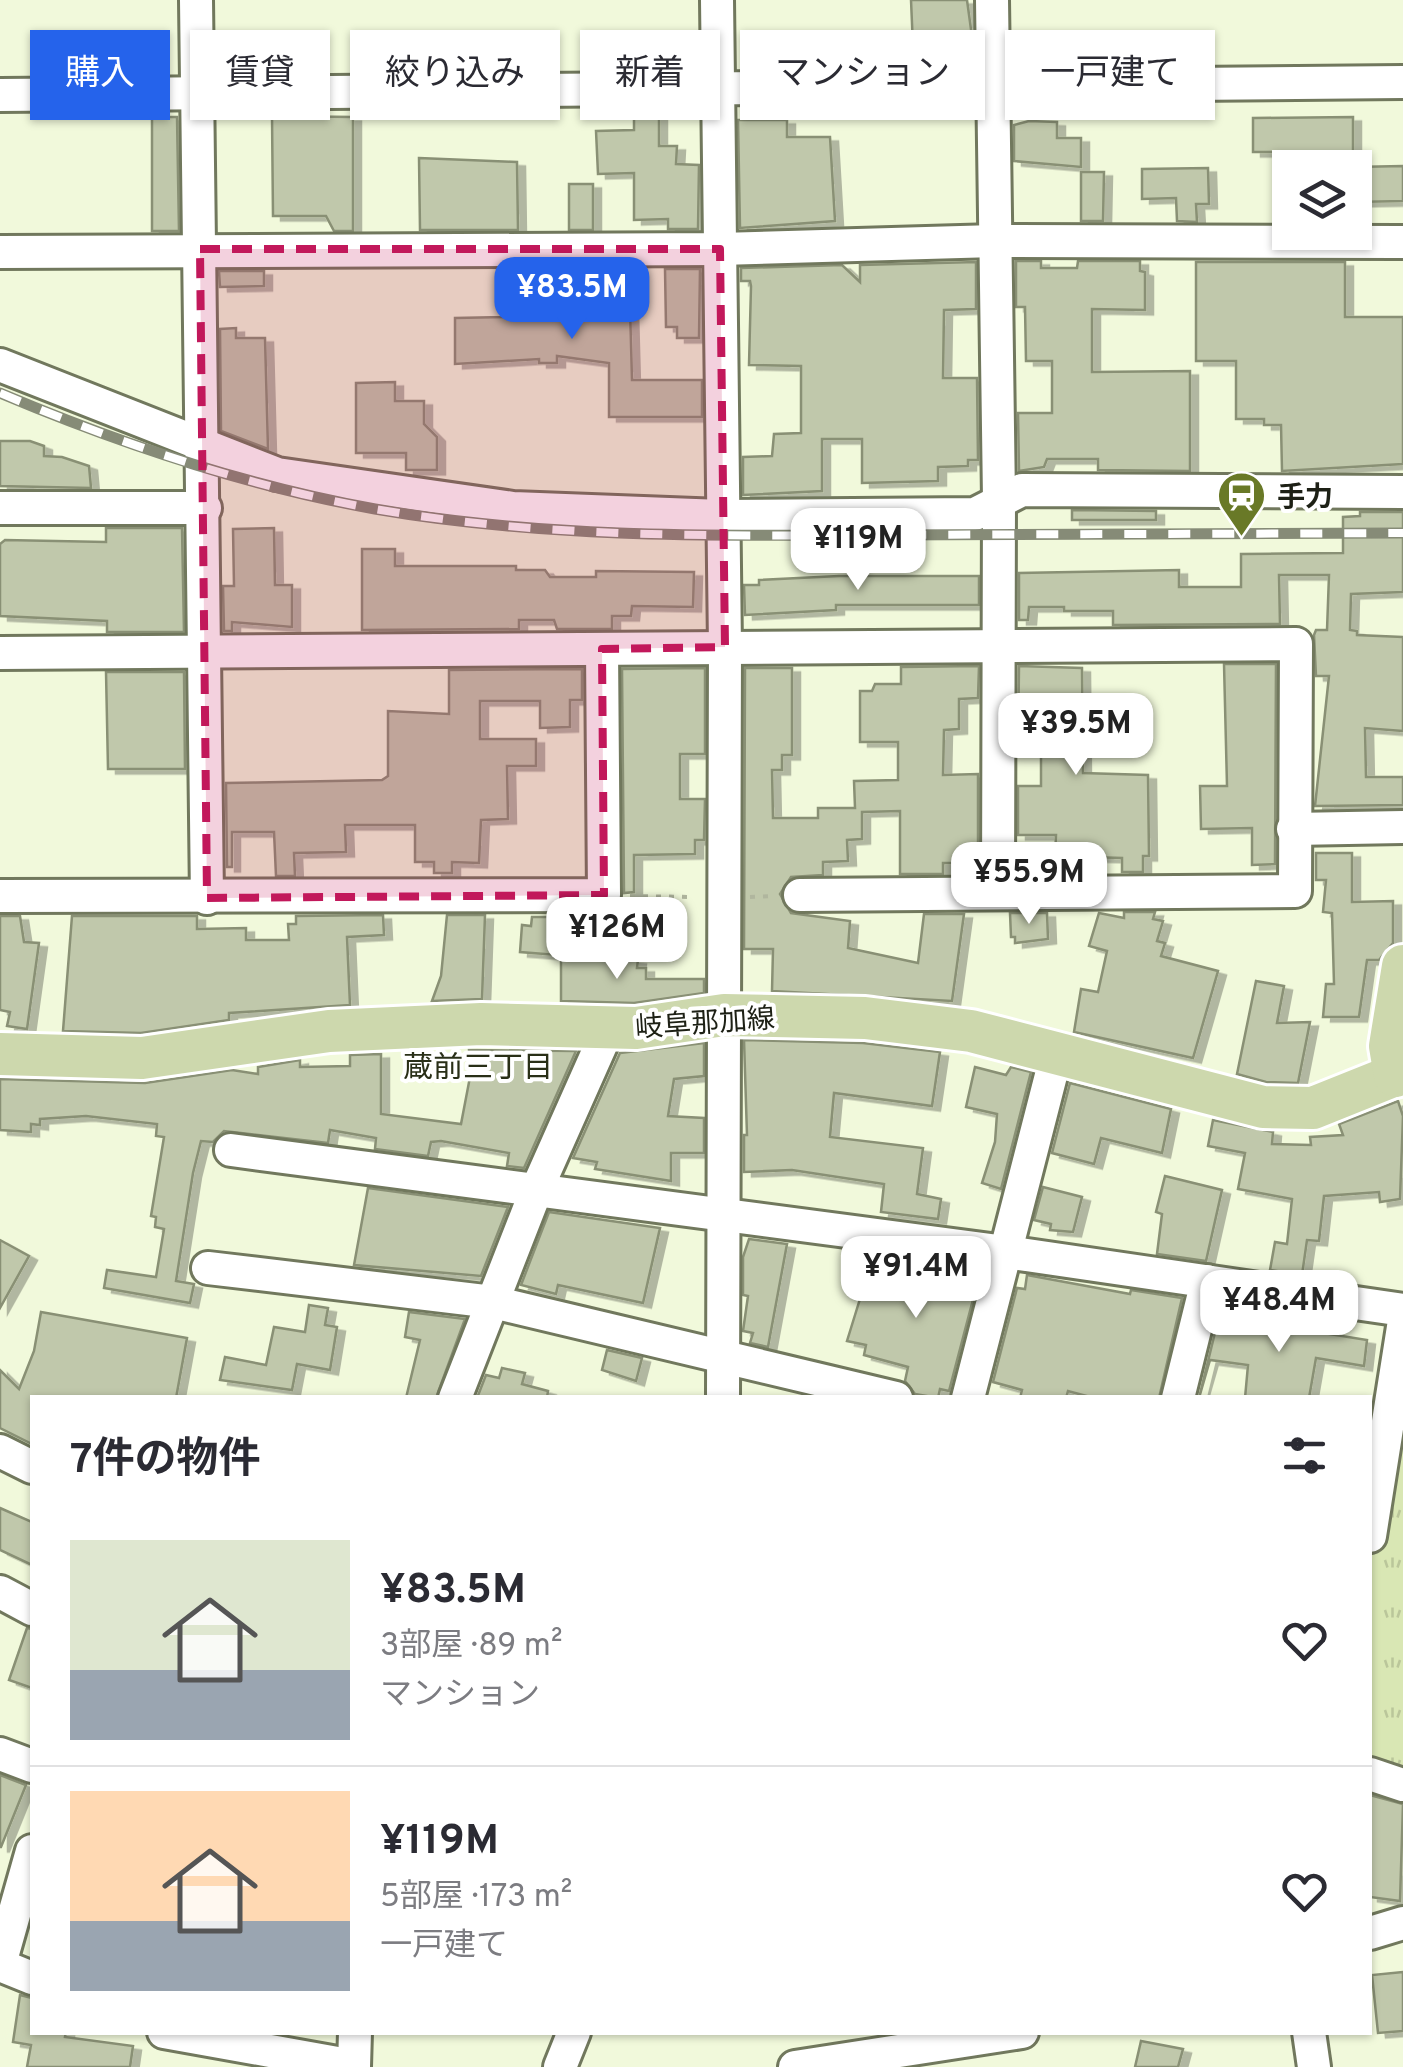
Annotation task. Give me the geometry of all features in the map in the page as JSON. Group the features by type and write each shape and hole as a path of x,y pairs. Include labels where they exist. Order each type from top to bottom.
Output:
{"main road":[{"path":"1400,1081 1390,1046 1403,966"},
{"name":"岐阜那加線","path":"0,1054 142,1058 330,1031 481,1024 609,1028 678,1024 724,1016 865,1018 970,1030 1263,1107 1313,1108 1400,1081"}],"street":[{"path":"196,0 196,30"},
{"path":"718,0 718,30"},
{"path":"992,0 1000,647 998,891"},
{"path":"720,88 1403,82"},
{"path":"330,91 580,89"},
{"path":"0,94 190,92"},
{"path":"198,120 207,898"},
{"path":"718,120 725,646 723,1395"},
{"path":"0,252 720,249 996,241 1403,242"},
{"path":"0,365 277,474 513,508 722,516 975,514 1022,490 1403,492"},
{"path":"0,508 205,508"},
{"path":"0,654 1296,644 1294,892 800,895"},
{"path":"0,896 604,895 602,649"},
{"path":"1293,829 1403,827"},
{"path":"457,1395 536,1191 609,1028"},
{"path":"969,1395 1057,1052"},
{"path":"231,1150 1006,1252 1403,1310"},
{"path":"208,1268 493,1302 884,1395"},
{"path":"1179,1395 1207,1281"},
{"path":"1372,1515 1403,1327"},
{"path":"0,1451 30,1466"},
{"path":"0,1592 30,1608"},
{"path":"0,1754 30,1765"},
{"path":"1372,1775 1403,1785"},
{"path":"30,1858 0,1964 30,1977"},
{"path":"1372,1932 1403,1923"},
{"path":"181,2035 354,2066 355,2035"},
{"path":"560,2067 573,2035"},
{"path":"800,2066 813,2035"},
{"path":"1309,2035 1314,2067"},
{"path":"800,2066 984,2036"}],"highlighted area":[{"path":"200,249 720,249 725,647 602,649 604,895 207,898"}],"green space":[{"path":"1403,1325 1403,1785 1372,1775 1372,1501"}],"building":[{"path":"911,0 967,0 971,30 912,30"},
{"path":"177,117 179,231 152,231 152,120"},
{"path":"350,117 353,231 334,231 326,216 273,216 272,120"},
{"path":"1353,117 1353,150 1253,152 1253,118"},
{"path":"634,120 659,120 659,146 677,146 676,164 699,165 698,229 668,229 668,219 634,220 634,173 598,174 596,131 634,130"},
{"path":"738,120 787,120 787,137 830,137 835,221 740,228"},
{"path":"1057,122 1057,138 1081,138 1081,167 1014,161 1014,125"},
{"path":"419,158 517,162 518,230 420,230"},
{"path":"1403,166 1403,201 1372,202 1372,167"},
{"path":"1208,168 1209,204 1196,204 1197,222 1177,221 1176,198 1142,199 1142,169"},
{"path":"1081,172 1104,172 1103,221 1081,221"},
{"path":"569,184 593,184 593,230 569,230"},
{"path":"1016,261 1041,261 1041,268 1077,268 1078,261 1140,261 1140,271 1145,272 1145,310 1092,309 1092,372 1190,371 1190,471 1098,470 1098,459 1047,459 1044,467 1019,471 1018,413 1052,413 1052,361 1026,361 1025,307 1016,307"},
{"path":"976,262 976,309 944,310 943,378 977,378 978,460 968,460 968,466 938,467 938,481 862,483 862,439 822,439 822,491 743,495 743,457 772,456 774,434 801,433 801,366 749,365 751,286 750,281 741,281 741,268 842,265 860,282 860,265"},
{"path":"1196,262 1345,262 1345,317 1403,317 1403,464 1282,471 1281,425 1264,425 1264,419 1236,419 1236,361 1196,361"},
{"path":"665,269 700,269 699,338 677,338 677,327 666,327"},
{"path":"504,270 580,273 580,300 610,302 615,310 630,307 632,380 702,380 702,417 609,417 609,363 557,356 557,363 539,363 539,359 455,364 455,318 504,317"},
{"path":"219,271 264,271 264,286 220,287"},
{"path":"236,328 236,338 265,338 268,449 221,431 220,329"},
{"path":"395,382 395,401 424,401 424,424 437,437 437,470 406,470 406,453 356,453 356,383"},
{"path":"0,441 30,441 44,446 44,456 89,466 91,488 0,486"},
{"path":"1072,510 1156,511 1156,520 1072,520"},
{"path":"1360,512 1403,512 1403,592 1351,594 1350,630 1357,631 1357,635 1403,637 1403,731 1365,728 1366,777 1403,777 1403,805 1315,806 1329,676 1316,676 1314,635 1316,630 1327,630 1329,575 1279,575 1280,624 1113,625 1113,611 1064,611 1064,607 1029,607 1028,620 1019,620 1019,573 1179,570 1179,587 1241,587 1241,554 1343,553 1343,517 1360,516"},
{"path":"106,528 182,528 184,632 107,632 107,621 0,616 0,544 5,540 106,542"},
{"path":"274,528 275,585 292,585 292,627 232,622 232,631 224,631 223,586 234,586 233,529"},
{"path":"362,549 395,549 395,566 516,566 516,570 545,570 550,577 596,577 596,571 694,572 693,607 632,606 631,616 612,616 612,629 557,629 554,620 519,620 519,629 362,630"},
{"path":"979,576 979,605 836,605 836,610 745,615 744,585 759,585 759,580"},
{"path":"1224,664 1276,664 1275,864 1252,865 1252,828 1201,829 1200,786 1227,786"},
{"path":"979,666 978,698 959,699 959,729 944,730 943,775 978,774 978,863 943,863 943,874 900,874 900,811 862,812 862,839 847,840 848,861 823,862 823,875 791,877 780,894 791,913 850,921 848,948 918,963 924,914 964,914 952,1001 772,991 773,949 744,949 745,668 792,668 792,755 782,755 782,770 772,770 773,818 818,818 818,808 855,808 854,781 898,780 898,742 860,742 860,691 872,691 875,684 901,684 901,667"},
{"path":"1019,666 1082,668 1083,773 1148,775 1149,856 1143,856 1143,872 1122,872 1122,858 1055,856 1056,835 1018,835 1018,786 1041,786 1041,748 1018,748"},
{"path":"705,668 705,754 680,754 680,799 705,799 704,840 695,840 695,854 634,855 634,892 624,893 622,669"},
{"path":"582,669 582,700 570,700 570,727 540,728 540,701 480,701 480,739 536,739 536,766 507,766 508,819 481,820 479,863 452,862 452,873 434,873 434,862 415,862 415,825 345,825 346,852 294,853 295,876 276,876 274,832 232,832 232,867 227,867 226,783 382,780 388,776 388,711 449,714 449,670"},
{"path":"106,672 184,672 185,769 108,769"},
{"path":"1316,853 1352,853 1352,902 1393,901 1393,943 1379,960 1367,960 1359,1017 1323,1017 1326,984 1334,984 1332,913 1323,912 1326,880 1316,880"},
{"path":"1124,912 1155,912 1153,919 1163,921 1157,941 1165,943 1161,956 1218,971 1193,1058 1074,1032 1081,989 1098,992 1107,951 1089,946 1099,913 1124,918"},
{"path":"1010,913 1047,913 1048,939 1015,943"},
{"path":"383,915 384,935 347,937 350,1005 229,1013 229,1020 141,1033 63,1031 72,916 197,916 197,929 246,928 246,940 289,940 288,924 296,924 296,916"},
{"path":"447,915 485,915 482,999 432,1001 441,976"},
{"path":"0,916 20,916 24,942 39,943 27,1029 7,1026 10,1012 0,1010"},
{"path":"532,917 559,917 557,955 520,952 522,925 531,926"},
{"path":"561,953 638,960 637,968 646,968 646,979 704,979 704,993 634,1003 561,1001"},
{"path":"1256,981 1284,986 1277,1023 1310,1022 1298,1083 1266,1082 1237,1074"},
{"path":"744,1040 863,1043 940,1052 932,1106 834,1093 830,1137 923,1148 917,1194 941,1199 938,1219 881,1212 884,1184 792,1170 744,1172"},
{"path":"704,1043 704,1076 674,1079 668,1116 704,1118 704,1153 671,1153 671,1181 595,1169 597,1162 573,1158 620,1053"},
{"path":"469,1050 576,1051 524,1168 507,1166 509,1153 441,1141 431,1142 428,1156 375,1149 376,1138 330,1130 328,1143 224,1131 213,1142 201,1141 193,1173 176,1281 194,1284 190,1303 104,1288 107,1270 156,1277 164,1229 155,1227 156,1217 151,1216 164,1137 156,1136 157,1124 86,1116 40,1119 40,1125 31,1124 31,1132 0,1130 0,1079 145,1083 232,1070 258,1074 258,1067 300,1060 300,1067 350,1066 350,1055 381,1054 381,1114 461,1124 470,1077"},
{"path":"975,1067 1006,1075 1011,1067 1031,1072 1001,1189 982,1183 995,1142 997,1114 966,1107"},
{"path":"1070,1083 1171,1109 1162,1153 1101,1138 1094,1164 1052,1153"},
{"path":"1398,1101 1403,1116 1400,1199 1380,1202 1379,1192 1324,1196 1319,1241 1307,1240 1302,1275 1270,1270 1275,1242 1287,1244 1292,1199 1238,1189 1245,1153 1208,1146 1213,1120 1273,1132 1272,1144 1311,1145 1310,1137 1343,1135 1339,1124"},
{"path":"1165,1176 1222,1190 1206,1261 1157,1254 1162,1214 1156,1212"},
{"path":"1043,1187 1082,1197 1073,1232 1050,1230 1051,1224 1034,1220"},
{"path":"368,1188 508,1207 481,1276 354,1265"},
{"path":"549,1212 660,1228 643,1303 558,1285 556,1294 521,1285"},
{"path":"749,1239 787,1244 768,1347 750,1343 753,1333 743,1331 748,1296 743,1295 743,1257"},
{"path":"0,1240 29,1256 0,1308"},
{"path":"872,1260 938,1278 941,1264 981,1269 949,1391 940,1389 939,1395 915,1394 905,1381 908,1367 864,1355 866,1345 847,1341"},
{"path":"1027,1275 1130,1294 1131,1290 1182,1298 1160,1395 1083,1395 1068,1391 1067,1395 1021,1395 1022,1390 993,1382 1017,1288 1025,1289"},
{"path":"1222,1304 1233,1305 1229,1318 1367,1340 1364,1366 1316,1358 1310,1395 1245,1395 1248,1365 1210,1360 1200,1395"},
{"path":"309,1305 328,1308 325,1325 337,1327 330,1370 297,1364 292,1390 220,1380 225,1357 266,1365 274,1327 305,1332"},
{"path":"41,1312 187,1338 177,1395 30,1395 30,1443 0,1428 0,1370 19,1389 34,1351"},
{"path":"409,1312 465,1319 437,1395 407,1395 420,1340 405,1337"},
{"path":"607,1350 642,1358 636,1381 602,1370"},
{"path":"502,1368 525,1373 522,1384 548,1391 547,1395 478,1395 486,1375 499,1378"},
{"path":"0,1508 30,1521 30,1564 0,1550"},
{"path":"27,1628 30,1629 30,1687 9,1680"},
{"path":"0,1775 26,1785 1,1847 0,1847"},
{"path":"1372,1796 1403,1804 1400,1901 1372,1897"},
{"path":"1403,1972 1403,2031 1378,2033 1372,1975"},
{"path":"20,1995 30,1998 30,2035 65,2035 133,2046 130,2067 27,2067 31,2045 13,2042"},
{"path":"1141,2041 1183,2049 1178,2067 1135,2067"}],"railway":[{"path":"0,393 138,446 232,476 375,509 501,525 627,533 754,535 1403,533"}],"place":[{"name":"手力","path":"1242,538"}],"district":[{"name":"蔵前三丁目","path":"478,1067"}]}
